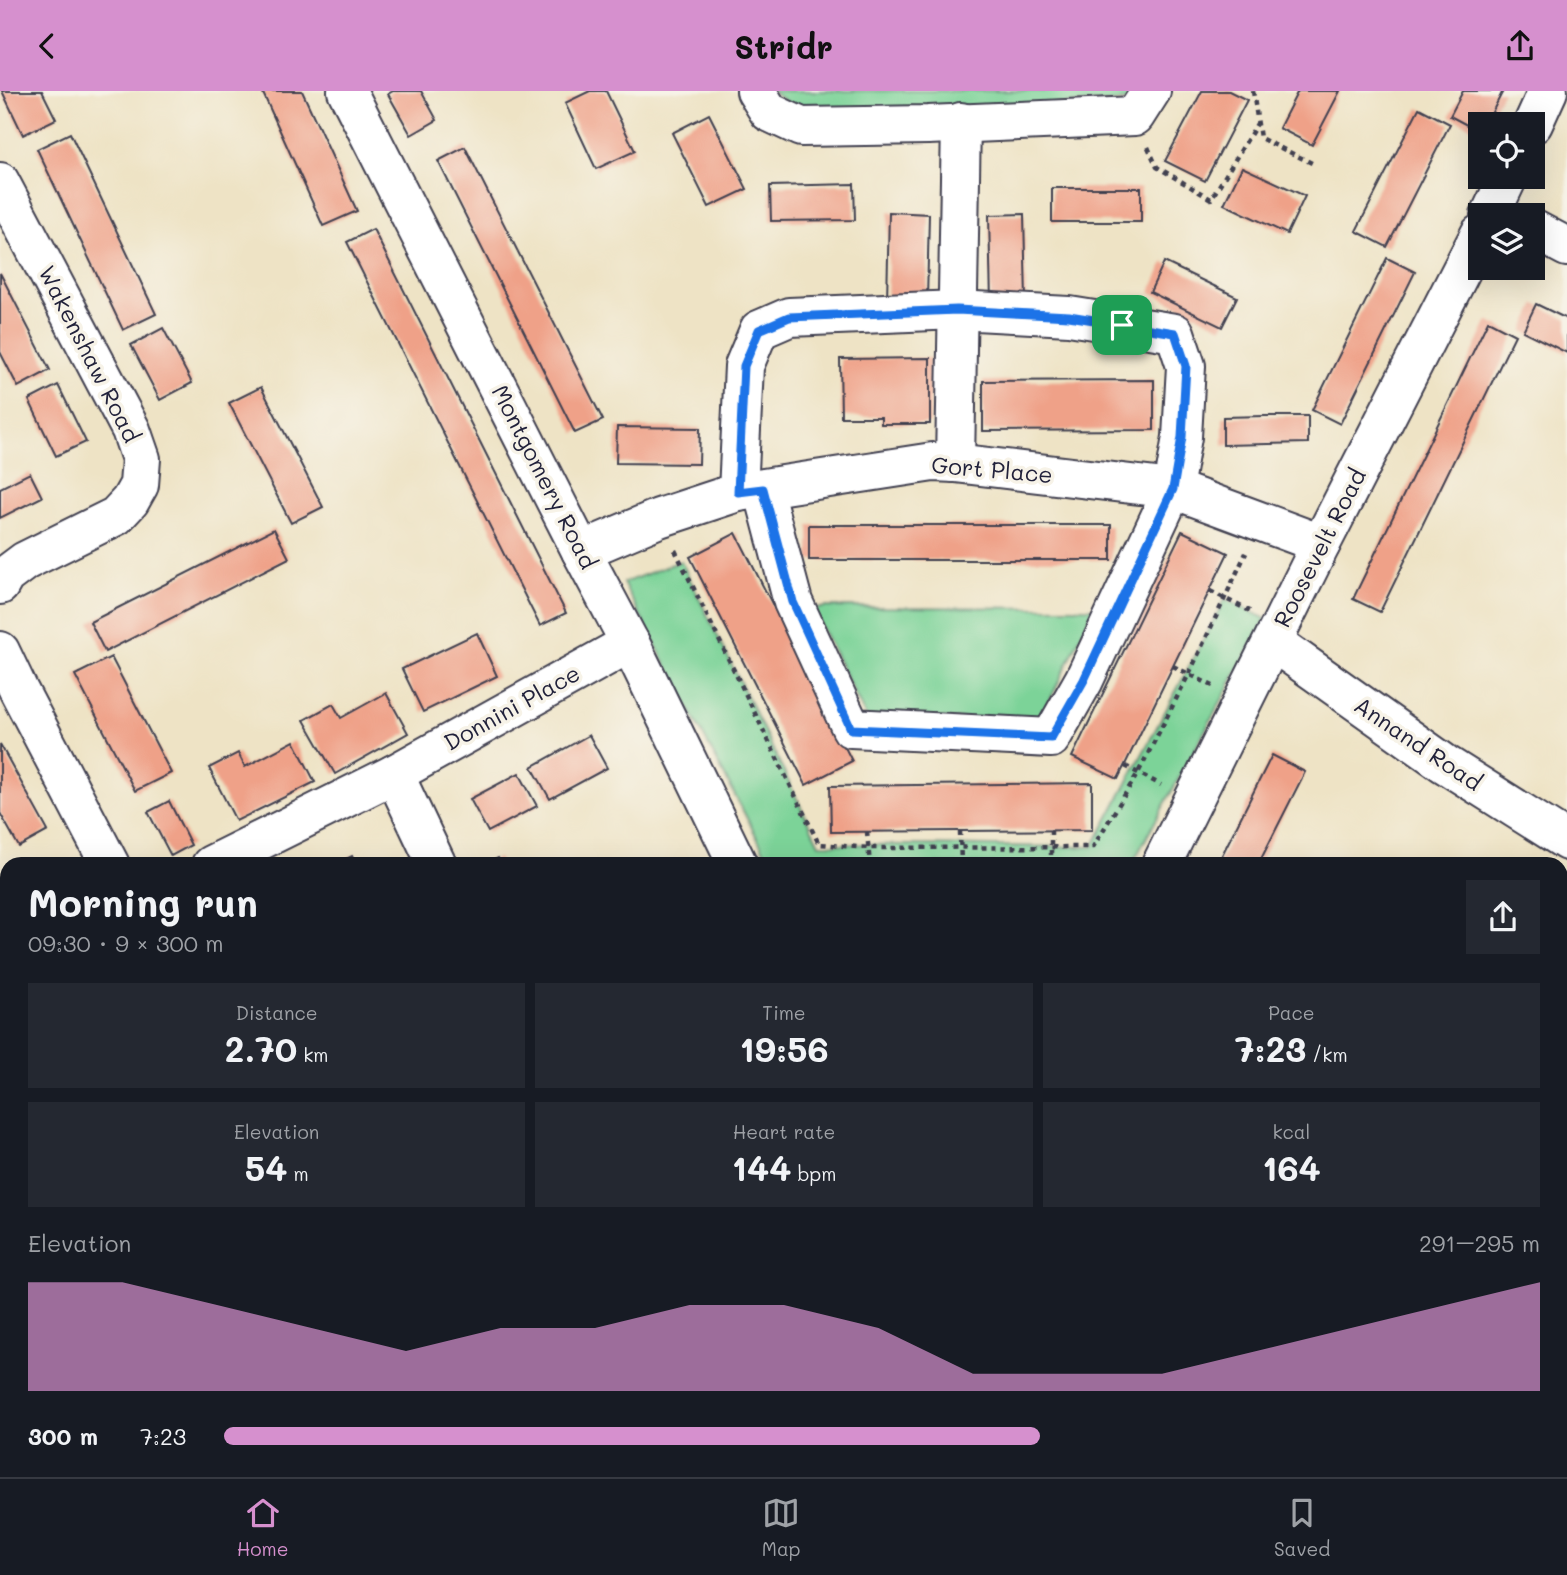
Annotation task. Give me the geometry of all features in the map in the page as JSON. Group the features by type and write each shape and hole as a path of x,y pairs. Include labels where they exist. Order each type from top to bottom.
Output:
{"street":[{"name":"Montgomery Road","path":"347,91 630,643 734,857"},
{"path":"756,91 769,113 801,127 961,123 1143,104"},
{"path":"1538,112 1548,91"},
{"path":"956,463 961,123"},
{"name":"Wakenshaw Road","path":"0,182 131,430 141,459 139,485 130,501 116,516 25,561 5,576 0,585"},
{"path":"1545,235 1567,247"},
{"name":"Roosevelt Road","path":"1165,857 1321,544 1468,263"},
{"path":"957,310 1069,316 1175,333 1186,366 1182,437 1173,489 1084,680 1051,738 851,729 793,602 750,490 744,366 759,330 789,317 957,310"},
{"name":"Gort Place","path":"581,551 659,518 750,490 933,462 1173,489 1321,544"},
{"name":"Annand Road","path":"1276,634 1445,764 1567,841"},
{"name":"Donnini Place","path":"227,857 394,774 630,643"},
{"path":"0,651 106,857"},
{"path":"394,774 433,857"}],"path":[{"path":"1253,91 1260,138 1314,164"},
{"path":"1143,104 1157,167 1211,199 1258,123"},
{"path":"1210,591 1276,634"},
{"path":"1173,666 1242,701"},
{"path":"1051,830 1051,857"},
{"path":"960,831 961,857"},
{"path":"867,832 869,857"}],"green space":[{"path":"771,91 1136,91 1131,101 806,115"},
{"path":"681,561 819,844 1093,847 1225,599 1266,619 1136,857 767,857 623,583"},
{"path":"825,607 1094,608 1040,721 866,717 813,610"}],"building":[{"path":"2,91 42,91 56,119 23,135"},
{"path":"262,91 302,91 357,211 323,226"},
{"path":"393,91 421,91 437,120 411,135 388,94"},
{"path":"590,91 606,91 635,151 596,169 565,103"},
{"path":"1202,91 1229,91 1247,100 1205,181 1165,161"},
{"path":"1298,91 1340,91 1312,145 1279,128"},
{"path":"1463,91 1503,91 1492,112 1468,112 1468,126 1450,116"},
{"path":"1419,108 1450,124 1387,247 1356,231"},
{"path":"709,114 747,189 709,207 672,133"},
{"path":"70,133 156,314 123,330 37,149"},
{"path":"465,147 603,420 575,433 438,161"},
{"path":"1242,167 1305,196 1287,234 1224,204"},
{"path":"854,184 855,220 771,221 770,186"},
{"path":"1052,188 1141,188 1141,222 1052,222"},
{"path":"889,212 929,214 927,301 887,301"},
{"path":"1024,214 1026,301 991,303 989,215"},
{"path":"373,229 566,613 540,626 347,242"},
{"path":"1387,258 1415,272 1340,424 1312,410"},
{"path":"1164,262 1237,297 1222,327 1150,292"},
{"path":"0,273 50,370 18,387 0,352"},
{"path":"1536,304 1567,319 1567,353 1523,331"},
{"path":"1488,321 1515,335 1380,612 1353,599"},
{"path":"163,328 192,383 160,400 131,345"},
{"path":"930,358 930,424 881,424 881,417 841,417 840,359"},
{"path":"1154,380 1154,430 983,431 983,381"},
{"path":"58,385 86,442 56,456 29,400"},
{"path":"261,387 323,507 291,523 229,403"},
{"path":"1308,416 1308,443 1223,445 1223,417"},
{"path":"617,427 700,428 699,464 616,463"},
{"path":"30,473 42,497 0,518 0,488"},
{"path":"809,525 1111,525 1111,560 809,560"},
{"path":"274,529 289,558 105,652 90,622"},
{"path":"1182,531 1228,553 1118,779 1072,757"},
{"path":"736,533 852,761 806,785 690,557"},
{"path":"477,633 497,676 423,712 402,669"},
{"path":"111,657 171,773 135,791 75,675"},
{"path":"386,693 408,733 335,774 304,720 333,704 341,718"},
{"path":"589,735 607,768 550,799 532,767"},
{"path":"294,741 315,782 236,821 209,768 238,753 245,767"},
{"path":"0,744 48,831 19,847 0,813"},
{"path":"1272,755 1305,772 1262,857 1221,857"},
{"path":"519,773 537,806 488,832 470,799"},
{"path":"1092,783 1092,830 831,832 830,786"},
{"path":"169,801 191,845 171,856 148,812"}],"route":[{"path":"957,310 1069,316 1122,325 1175,333 1186,366 1182,437 1173,489 1084,680 1051,738 851,729 793,602 763,489 738,492 744,366 759,330 789,317 957,310"}]}
